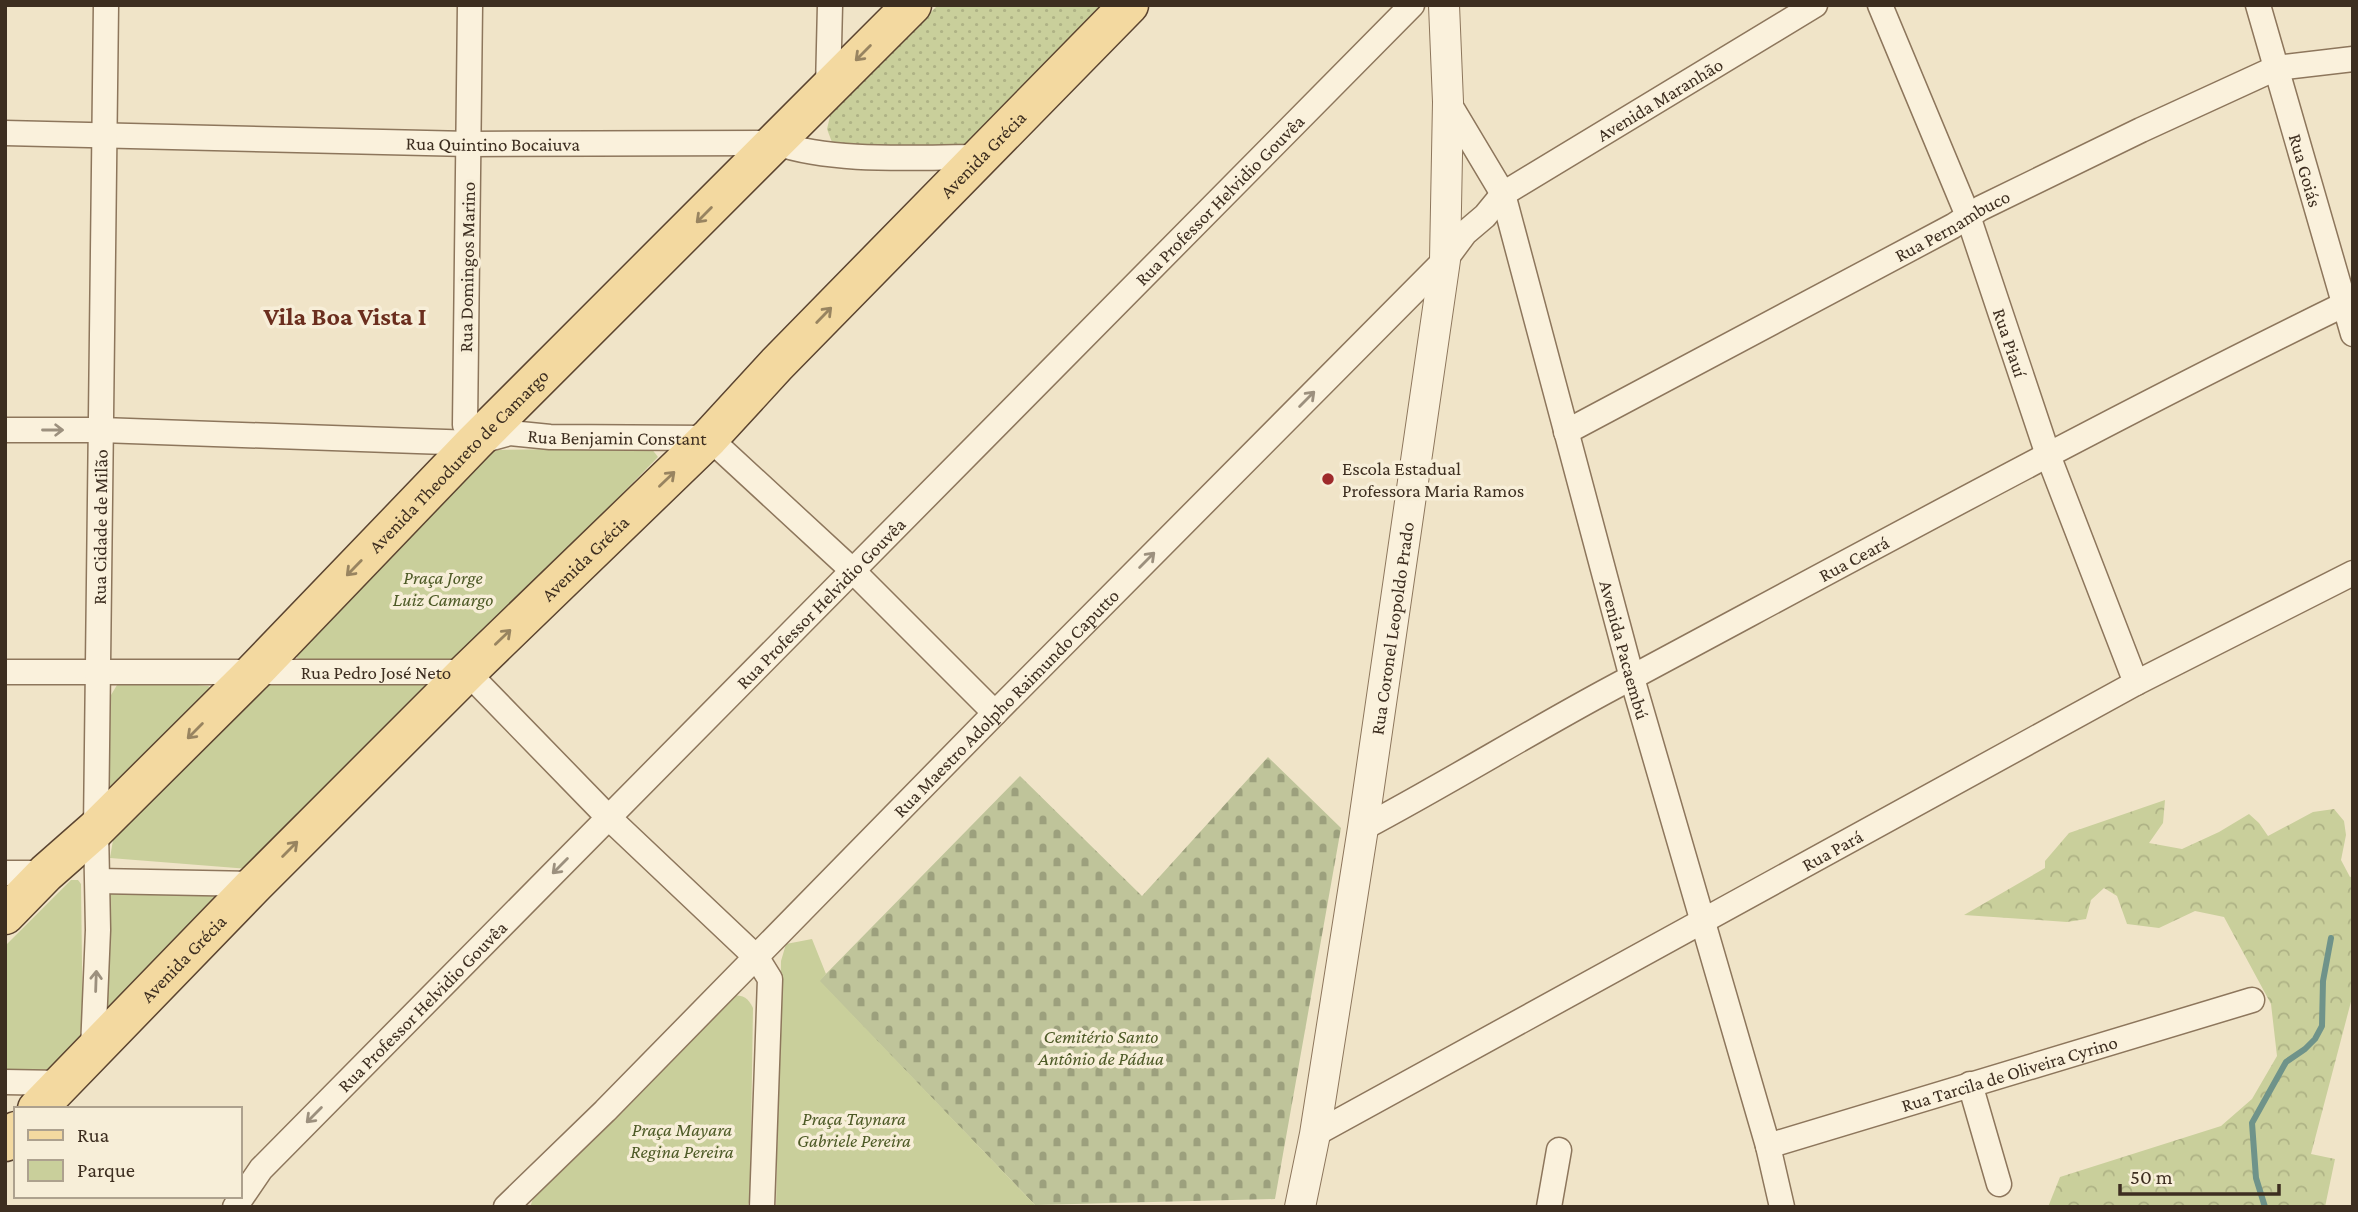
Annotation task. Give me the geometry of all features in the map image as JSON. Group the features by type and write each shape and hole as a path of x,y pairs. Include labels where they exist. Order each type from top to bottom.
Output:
{"main road":[{"name":"Avenida Theodureto de Camargo","path":"5,915 46,873 96,830 253,673 474,443 776,144 912,5"},
{"name":"Avenida Grécia","path":"49,1096 255,884 467,672 709,438 777,364 1129,5"}],"street":[{"name":"Rua Cidade de Milão","path":"93,1049 98,881 96,830 106,5"},
{"name":"Rua Domingos Marino","path":"470,5 465,425 474,443"},
{"path":"828,89 830,5"},
{"name":"Rua Professor Helvidio Gouvêa","path":"242,1197 261,1169 1412,5"},
{"name":"Rua Coronel Leopoldo Prado","path":"1300,1207 1315,1135 1363,828 1445,260 1448,102 1444,5"},
{"name":"Avenida Maranhão","path":"1503,194 1815,5"},
{"name":"Rua Piauí","path":"1880,5 1968,216 2048,455 2136,683"},
{"name":"Rua Goiás","path":"2258,5 2349,304 2353,334"},
{"name":"Rua Pernambuco","path":"1566,432 1941,233 1968,216 2141,130 2276,68 2353,59"},
{"name":"Avenida Pacaembú","path":"1448,102 1503,194 1632,678 1768,1146 1782,1207"},
{"name":"Rua Quintino Bocaiuva","path":"5,133 469,144 776,144 798,151 876,156 979,157"},
{"name":"Rua Maestro Adolpho Raimundo Caputto","path":"506,1207 757,958 995,713 1445,260 1465,233 1485,216 1503,194"},
{"name":"Rua Ceará","path":"1363,828 1632,678 2048,455 2196,377 2349,304"},
{"name":"Rua Benjamin Constant","path":"5,430 101,430 474,443 510,433 550,437 709,438 852,570 995,713"},
{"name":"Rua Pará","path":"1315,1135 2136,683 2353,573"},
{"name":"Rua Pedro José Neto","path":"5,672 467,672 608,817 757,958"},
{"path":"5,873 46,873"},
{"path":"98,881 255,884"},
{"path":"757,958 771,979 762,1207"},
{"name":"Rua Tarcila de Oliveira Cyrino","path":"1768,1146 2252,1000"},
{"path":"5,1082 49,1096"},
{"path":"1970,1084 1999,1184"},
{"path":"1549,1207 1559,1150"}],"green space":[{"path":"938,5 1114,5 973,151 833,145 827,129 831,112"},
{"name":"Praça Jorge Luiz Camargo","path":"651,448 658,457 457,662 307,662 297,658 297,652 491,450"},
{"path":"134,679 208,686 213,689 102,810 111,695 117,685"},
{"path":"435,683 249,869 110,858 114,834 265,684"},
{"name":"Cemitério Santo Antônio de Pádua","path":"1268,757 1341,828 1275,1199 1035,1205 819,981 1020,776 1142,896"},
{"path":"2165,800 2163,823 2149,843 2182,849 2249,814 2268,836 2313,812 2334,809 2344,821 2346,835 2341,860 2350,877 2353,876 2353,994 2311,1154 2335,1159 2325,1207 2048,1207 2060,1177 2221,1126 2252,1099 2277,1056 2271,1004 2224,917 2195,911 2159,928 2127,924 2117,896 2104,888 2091,900 2086,919 2067,922 1964,915 2045,868 2045,861 2069,833"},
{"path":"71,880 78,880 81,884 83,1040 55,1077 5,1076 5,946"},
{"path":"223,888 106,1029 108,890"},
{"name":"Praça Taynara Gabriele Pereira","path":"812,939 826,974 820,981 1037,1207 776,1207 781,961 786,944"},
{"name":"Praça Mayara Regina Pereira","path":"732,995 745,998 753,1008 750,1200 747,1207 530,1207 534,1196"}],"waterway":[{"path":"2265,1207 2256,1178 2252,1123 2286,1062 2305,1049 2322,1026 2323,981 2331,938"}],"place":[{"name":"Escola Estadual Professora Maria Ramos","path":"1328,479"}],"district":[{"name":"Vila Boa Vista I","path":"345,316"}]}
